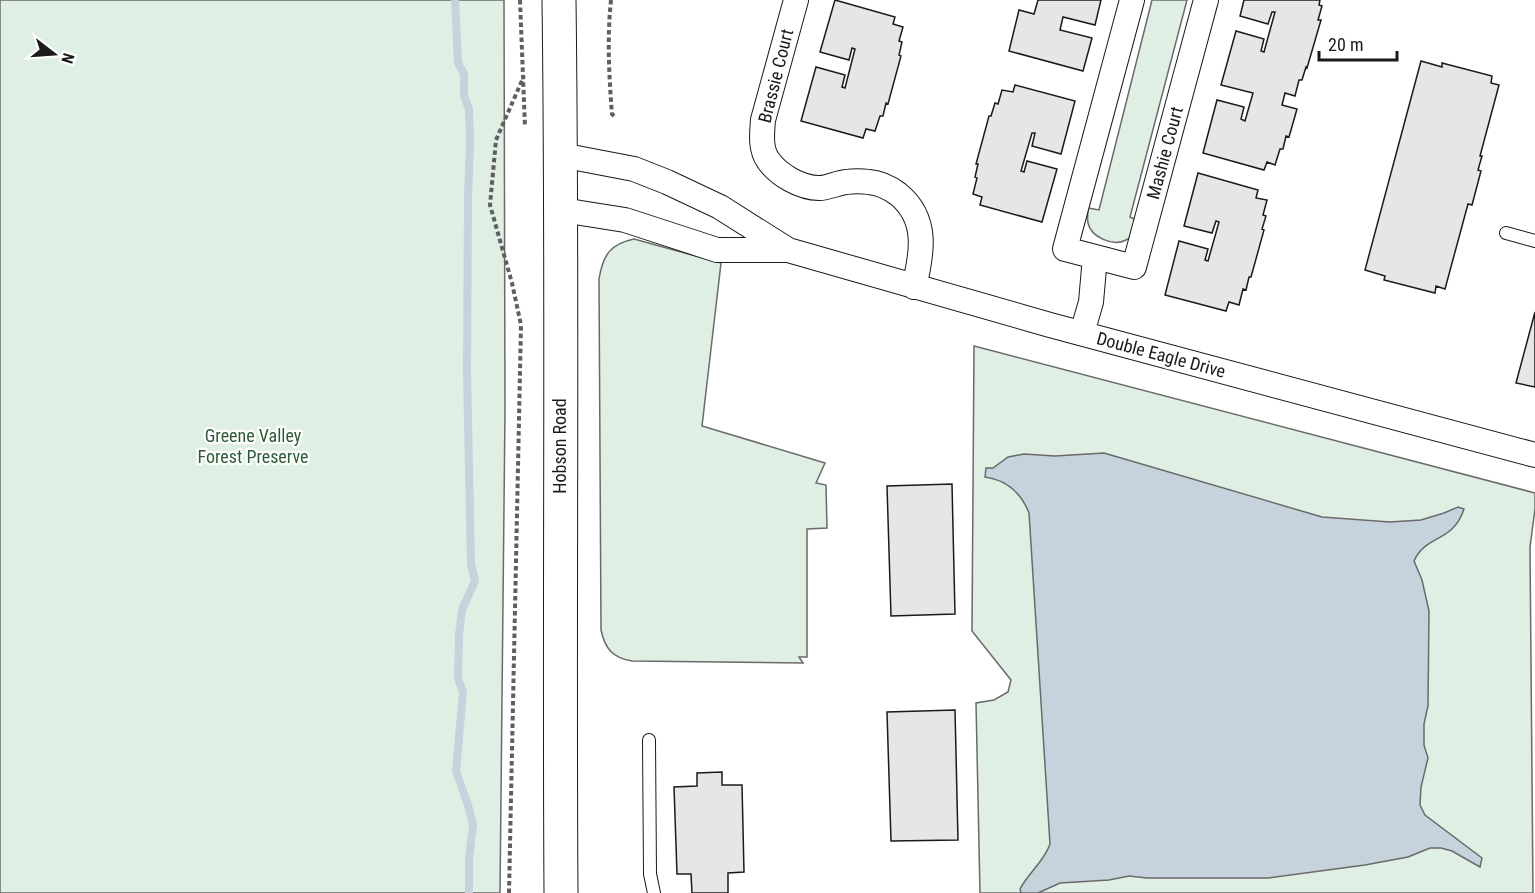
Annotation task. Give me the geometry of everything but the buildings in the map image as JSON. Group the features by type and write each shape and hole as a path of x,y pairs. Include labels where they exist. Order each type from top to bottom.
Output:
{"main road":[{"name":"Hobson Road","path":"559,0 562,210 561,893"}],"street":[{"name":"Brassie Court","path":"796,0 763,120 762,140 767,160 782,174 800,185 820,188 846,182 871,182 891,189 907,201 918,218 922,238 921,256 914,287"},
{"name":"Mashie Court","path":"1132,0 1065,249 1134,267 1206,0"},
{"name":"Double Eagle Drive","path":"561,155 634,169 667,182 720,207 788,250 914,287 1535,455"},
{"name":"Double Eagle Drive","path":"562,210 625,220 717,250 788,250"},
{"path":"1082,333 1091,302 1095,257"}],"lane":[{"path":"1506,233 1535,241"},
{"path":"649,740 650,874 654,893"}],"path":[{"path":"520,0 525,127"},
{"path":"611,0 608,42 609,81 612,114 616,118"},
{"path":"509,893 521,325 490,205 496,140 524,76"}],"green space":[{"name":"Greene Valley Forest Preserve","path":"0,0 504,0 505,409 500,893 0,893"},
{"path":"1152,0 1187,0 1130,217 1139,221 1128,239 1115,242 1093,233 1088,221 1088,208 1099,210"},
{"path":"634,239 721,263 702,426 825,463 816,483 826,485 827,528 807,529 807,657 799,657 803,663 632,661 615,655 605,642 601,630 599,279 603,263 609,252 619,244"},
{"path":"974,346 1535,493 1530,547 1533,893 980,893 976,703 994,700 1008,692 1011,680 972,631"}],"shaded area":[{"path":"1104,453 1322,517 1390,522 1421,520 1458,507 1464,509 1453,528 1425,546 1414,561 1422,580 1429,611 1428,706 1424,724 1424,745 1428,758 1421,787 1420,805 1425,815 1482,858 1480,867 1452,851 1430,848 1408,857 1365,865 1268,878 1129,876 1109,880 1060,883 1038,893 1021,893 1023,883 1044,856 1050,844 1029,513 1022,499 1006,484 985,477 986,468 993,468 1008,457 1024,454 1055,456"}],"waterway":[{"path":"455,0 458,63 464,74 464,96 469,109 470,143 467,372 471,564 475,581 462,610 459,635 458,678 463,692 456,771 473,825 469,858 469,893"}]}
